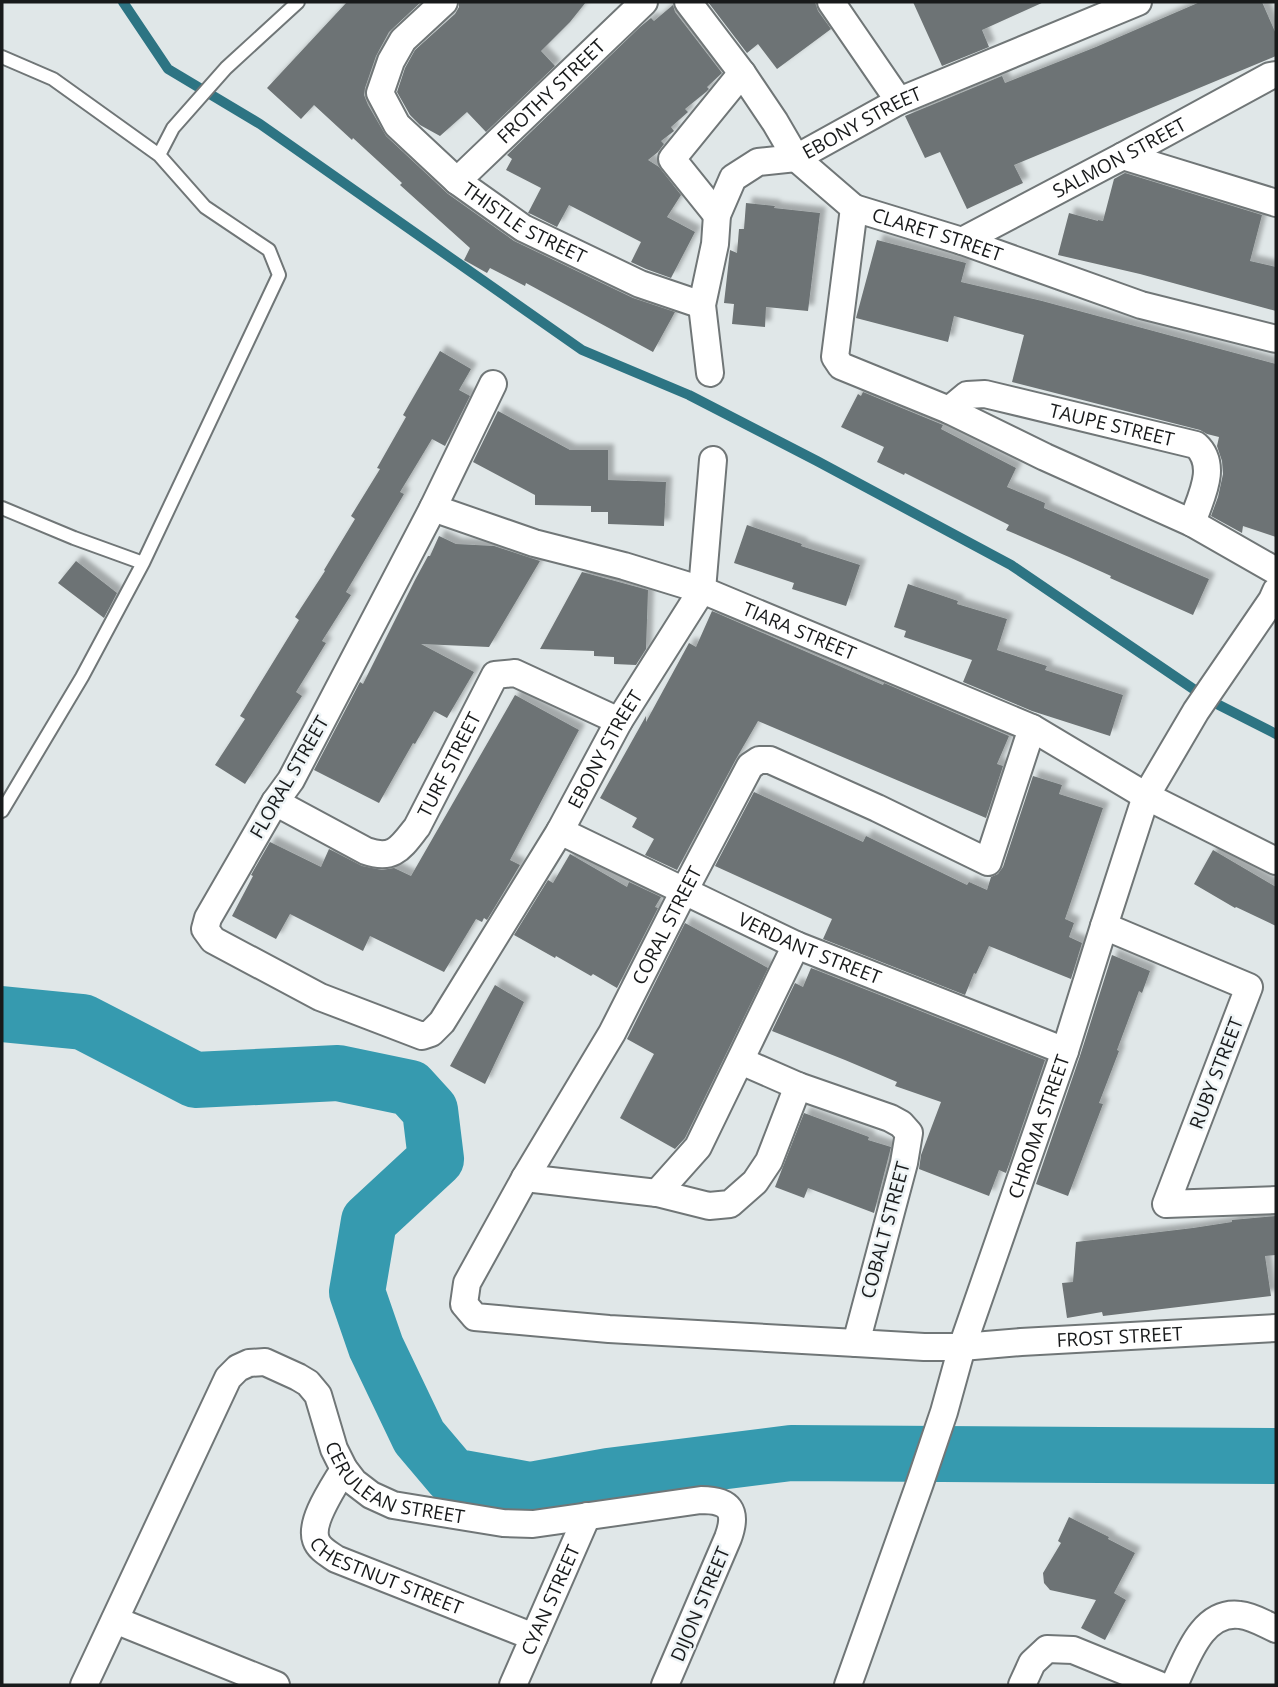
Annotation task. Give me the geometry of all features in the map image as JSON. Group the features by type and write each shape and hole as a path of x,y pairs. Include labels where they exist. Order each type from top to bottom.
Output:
{"street":[{"name":"THISTLE STREET","path":"444,2 403,40 391,61 380,93 397,125 457,181 523,228 640,284 702,305"},
{"name":"FROTHY STREET","path":"457,181 644,2"},
{"name":"CLARET STREET","path":"688,2 742,73 796,158 854,208 962,241 1141,305 1276,339"},
{"path":"831,2 899,101"},
{"name":"EBONY STREET","path":"710,373 702,305 715,244 717,215 733,178 758,162 796,158 899,101 1138,2"},
{"path":"717,215 672,159 742,73"},
{"name":"SALMON STREET","path":"962,241 1276,75"},
{"path":"1123,156 1276,203"},
{"path":"854,208 835,357 841,366 949,410 1045,457 1192,523 1276,571"},
{"name":"FLORAL STREET","path":"442,1022 431,1033 422,1036 320,997 213,940 205,929 208,918 275,802 291,780 433,509 493,384"},
{"name":"TAUPE STREET","path":"949,410 967,396 985,394 1196,445 1207,461 1207,479 1192,523"},
{"name":"EBONY STREET","path":"442,1022 560,831 619,722 702,590 713,460"},
{"name":"TIARA STREET","path":"433,509 534,543 702,590 1032,728 1146,796 1276,861"},
{"name":"CHROMA STREET","path":"848,1685 944,1412 962,1347 1065,1051 1146,796 1196,711 1276,591"},
{"name":"TURF STREET","path":"275,802 366,851 379,855 391,854 417,827 495,675 515,673 619,722"},
{"name":"CORAL STREET","path":"856,1343 609,1329 475,1317 464,1304 467,1283 525,1178 612,1033 750,766 759,760 770,760 988,862 1032,728"},
{"name":"VERDANT STREET","path":"560,831 796,945 1065,1051"},
{"name":"RUBY STREET","path":"1104,926 1250,987 1166,1204 1276,1200"},
{"path":"657,1194 698,1147 796,945"},
{"name":"COBALT STREET","path":"741,1061 797,1086 890,1118 901,1124 909,1133 904,1163 856,1343"},
{"path":"525,1178 657,1194 709,1206 730,1204 755,1182 769,1161 797,1086"},
{"name":"FROST STREET","path":"962,1347 1276,1328"},
{"path":"856,1343 962,1347"},
{"name":"CERULEAN STREET","path":"84,1685 216,1401 228,1378 238,1368 249,1363 265,1363 308,1383 318,1395 334,1449 344,1469 354,1482 371,1495 393,1505 503,1523 533,1524 712,1500 725,1505 732,1513 733,1523"},
{"name":"CHESTNUT STREET","path":"344,1469 319,1514 315,1528 316,1540 325,1552 534,1637"},
{"name":"CYAN STREET","path":"513,1685 587,1516"},
{"name":"DIJON STREET","path":"665,1685 733,1523"},
{"path":"1174,1685 1196,1642 1213,1621 1224,1616 1240,1615 1276,1629"},
{"path":"115,1620 276,1685"},
{"path":"1022,1685 1032,1663 1047,1649 1073,1650 1159,1685"}],"lane":[{"path":"159,155 173,128 226,68 298,2"},
{"path":"2,57 53,79 159,155 205,207 269,250 279,275 143,563 82,677 2,811"},
{"path":"2,508 143,563"}],"building":[{"path":"347,2 421,2 389,32 376,56 365,88 364,95 368,105 386,136 448,194 514,241 633,298 675,312 653,352 526,283 525,286 490,268 487,273 464,260 470,248 353,138 352,140 314,105 301,119 267,88"},
{"path":"459,2 586,2 541,51 555,66 486,132 467,112 440,136 420,125 410,115 397,92 405,68 415,50 455,14"},
{"path":"708,2 815,2 831,29 777,69 758,44 747,53"},
{"path":"913,2 1044,2 982,30 989,47 942,66"},
{"path":"1200,2 1262,2 1276,34 1276,56 1014,165 1023,183 967,209 940,152 925,158 905,116 1002,76 1005,83"},
{"path":"673,5 675,12 722,73 707,87 709,89 706,92 685,109 688,112 671,127 674,131 661,141 664,144 648,160 659,167 681,195 667,217 695,232 671,278 631,262 641,242 569,205 557,227 528,213 541,188 506,170 512,159 507,155 640,27 651,18 654,21"},
{"path":"1125,173 1262,215 1250,261 1276,267 1276,311 1058,255 1069,213 1103,221 1114,179"},
{"path":"746,203 820,213 808,311 766,307 765,327 732,324 734,304 724,303 730,250 737,253 739,229 744,229"},
{"path":"877,240 966,263 961,282 1276,364 1276,537 1243,526 1242,533 1211,516 1223,474 1217,446 1219,437 1012,382 1024,335 954,316 948,342 856,318"},
{"path":"440,351 471,369 459,390 470,396 445,446 432,439 400,492 404,494 346,592 351,595 322,641 326,643 296,692 302,696 245,784 215,765 245,719 240,716 299,620 295,617 355,519 351,516 380,469 377,468 406,417 403,415"},
{"path":"863,392 943,425 941,429 1016,468 1007,487 1045,503 1044,508 1209,579 1193,615 1006,530 1009,525 905,473 904,475 877,462 884,447 841,427 858,394 861,396"},
{"path":"498,411 570,450 608,450 608,480 666,482 664,526 608,524 608,512 591,512 591,506 535,505 535,495 473,462"},
{"path":"747,525 860,565 846,606 792,589 794,583 734,563"},
{"path":"439,536 456,544 494,546 540,561 489,647 421,644 474,672 447,718 434,711 379,803 314,770 360,682 363,684"},
{"path":"76,561 117,593 104,618 58,583"},
{"path":"582,572 648,590 646,649 636,665 614,664 614,657 594,656 594,651 540,649"},
{"path":"908,584 958,601 957,604 1007,619 997,650 1047,666 1045,670 1123,695 1110,736 1032,711 963,682 972,660 904,637 906,631 894,627"},
{"path":"712,611 1009,736 997,764 1003,766 986,818 758,721 677,870 645,855 654,839 632,827 637,818 600,798 689,643 696,647"},
{"path":"515,695 579,730 510,860 520,865 487,920 484,918 482,922 476,919 444,972 370,936 363,951 290,914 276,939 232,916 270,842 321,867 329,849 362,866 382,870 394,868 411,876"},
{"path":"1033,776 1062,785 1059,794 1103,808 1065,919 1074,923 1069,937 1082,943 1071,979 989,946 965,995 823,939 832,919 715,866 754,792 863,842 866,836 967,885 969,882 987,890 991,877 998,874 1003,867"},
{"path":"1213,850 1276,887 1276,926 1235,908 1194,884"},
{"path":"570,854 627,887 629,882 661,897 617,988 514,935 548,880 553,883"},
{"path":"685,923 768,968 685,1138 675,1149 620,1118 654,1054 627,1039"},
{"path":"1112,955 1150,971 1142,993 1139,991 1117,1050 1119,1051 1099,1103 1103,1104 1068,1196 1036,1184"},
{"path":"811,968 1045,1060 1006,1173 999,1170 989,1196 919,1169 921,1155 941,1102 895,1086 897,1082 772,1031 795,983 803,987"},
{"path":"495,985 524,1002 485,1084 450,1066"},
{"path":"804,1113 891,1147 874,1213 808,1188 804,1198 775,1187"},
{"path":"1276,1216 1276,1255 1265,1256 1271,1296 1103,1316 1102,1312 1067,1318 1062,1283 1073,1282 1076,1242"},
{"path":"1069,1517 1135,1553 1114,1593 1126,1600 1105,1640 1081,1628 1096,1600 1050,1590 1044,1583 1043,1573 1061,1543 1058,1541"}],"waterway":[{"path":"123,2 168,69 260,124 582,350 689,395 1011,565 1211,701 1276,734"},
{"path":"2,1014 83,1022 195,1080 338,1073 410,1088 430,1110 436,1159 369,1221 357,1292 376,1347 419,1437 452,1476 530,1490 608,1476 791,1453 1276,1456"}]}
